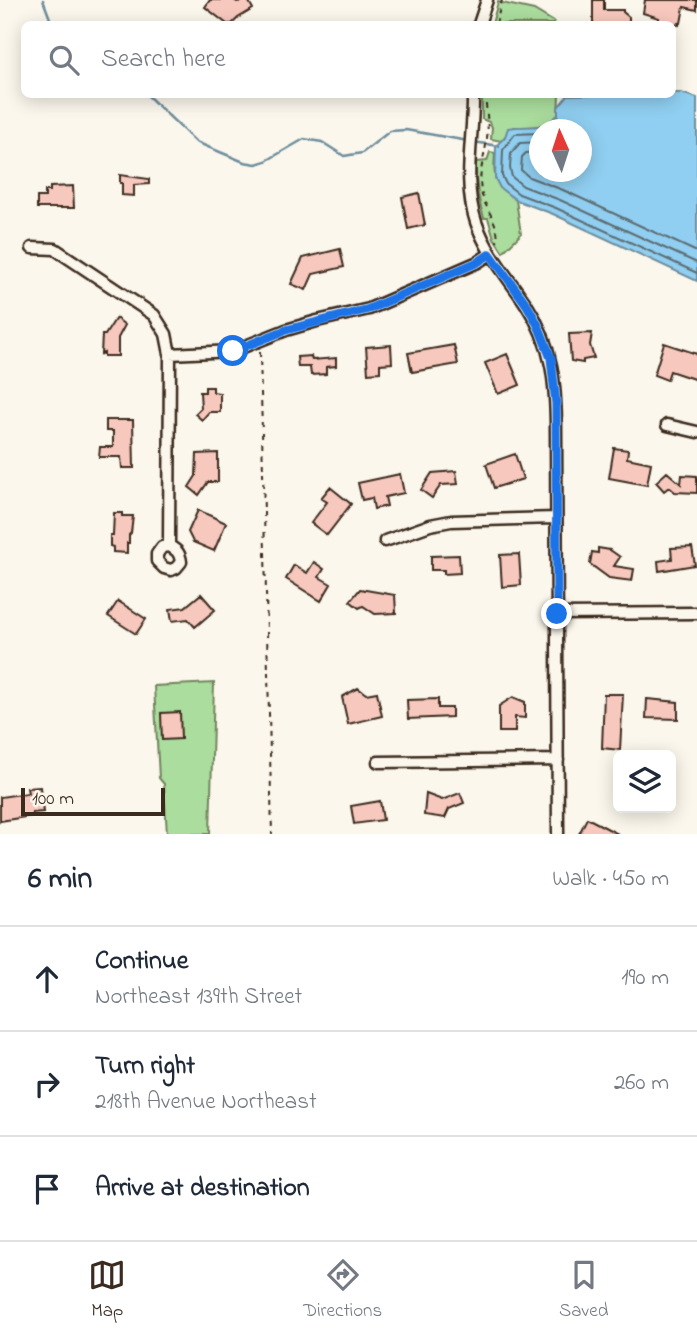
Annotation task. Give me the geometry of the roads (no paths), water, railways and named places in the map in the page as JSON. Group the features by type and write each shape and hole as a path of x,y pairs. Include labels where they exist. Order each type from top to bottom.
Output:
{"street":[{"path":"483,21 487,0"},
{"path":"473,98 469,172 471,199 477,223 490,254 538,325 551,358 556,404 558,834"},
{"path":"32,248 55,249 154,315 166,334 170,354 169,546"},
{"path":"170,354 233,351 317,321 369,309 478,262 490,254"},
{"path":"667,425 697,432"},
{"path":"385,541 430,525 451,521 556,518"},
{"path":"557,614 697,613"},
{"path":"379,762 558,760"}],"water":[{"path":"676,93 681,93 697,98 697,281 553,214 516,200 500,188 495,178 496,146 505,137 508,128 516,127 529,126 529,182 592,182 592,119 552,119 558,115 558,107 566,98 676,98"}],"waterway":[{"path":"43,0 51,21"},
{"path":"150,98 196,142 244,162 256,164 304,139 322,142 344,156 362,153 390,131 406,130 468,141"},
{"path":"474,142 499,146"}]}
